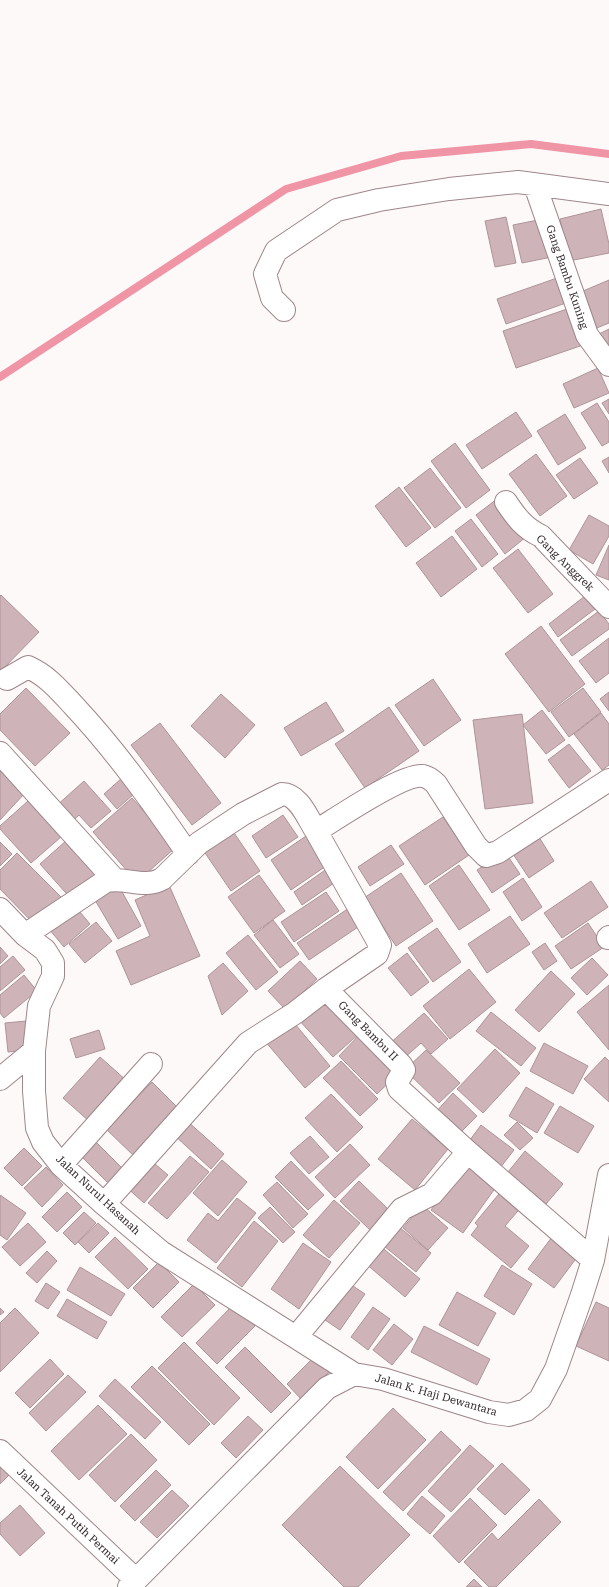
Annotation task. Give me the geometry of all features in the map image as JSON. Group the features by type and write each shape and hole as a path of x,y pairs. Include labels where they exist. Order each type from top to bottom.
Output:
{"street":[{"path":"284,310 272,298 265,274 276,251 337,210 379,200 449,189 518,182 609,194"},
{"name":"Gang Bambu Kuning","path":"535,185 587,334 609,365"},
{"name":"Gang Anggrek","path":"506,502 519,521 529,530 541,536 609,607"},
{"path":"7,679 28,667 49,679 92,725 123,763 188,854"},
{"path":"0,753 114,879"},
{"path":"316,831 395,784 422,776 428,778 436,784 480,852 486,856 491,856 609,780"},
{"path":"25,935 106,881 114,879 147,884 155,883 162,879 199,843 243,814 282,794 291,796 297,801 316,831 380,946 377,954 295,1012 248,1042 104,1204"},
{"name":"Jalan Nurul Hasanah","path":"0,909 25,935 45,950 53,963 54,969 39,1006 34,1050 34,1091 37,1128 43,1142 61,1164 104,1204 161,1252 354,1374"},
{"name":"Gang Bambu II","path":"326,989 403,1067 403,1073 397,1082 399,1089 468,1152 593,1260"},
{"path":"0,1079 34,1050"},
{"path":"61,1164 151,1064"},
{"path":"296,1337 402,1209 432,1194 468,1152"},
{"name":"Jalan K. Haji Dewantara","path":"354,1374 383,1379 488,1412 509,1415 526,1410 540,1399 556,1369 593,1260 609,1175"},
{"path":"133,1584 327,1388 354,1374"},
{"name":"Jalan Tanah Putih Permai","path":"0,1451 133,1584"}],"building":[{"path":"601,209 609,244 609,253 569,261 560,219"},
{"path":"506,217 516,263 495,267 485,221"},
{"path":"543,219 552,257 522,263 513,225"},
{"path":"557,278 566,303 506,324 497,299"},
{"path":"609,280 609,323 592,330 576,294"},
{"path":"570,308 583,345 516,368 503,331"},
{"path":"609,329 609,356 597,335"},
{"path":"598,368 609,393 574,408 563,384"},
{"path":"609,399 609,414 602,403"},
{"path":"597,403 609,422 609,442 602,446 581,413"},
{"path":"516,412 532,436 482,469 466,445"},
{"path":"565,414 586,448 558,465 537,431"},
{"path":"455,443 490,490 466,508 431,461"},
{"path":"536,454 567,496 540,516 509,474"},
{"path":"609,457 609,473 602,461"},
{"path":"580,458 598,483 574,499 556,475"},
{"path":"430,468 461,508 435,528 404,488"},
{"path":"399,487 431,528 406,547 375,506"},
{"path":"497,499 526,537 505,554 476,515"},
{"path":"589,515 609,526 609,536 593,564 569,550"},
{"path":"471,519 498,554 482,567 455,531"},
{"path":"452,536 477,569 441,597 416,563"},
{"path":"609,545 609,580 596,575"},
{"path":"518,549 553,594 528,613 493,568"},
{"path":"1,595 39,632 0,672 0,596"},
{"path":"585,596 595,609 558,637 549,624"},
{"path":"599,611 609,624 609,629 572,656 560,640"},
{"path":"541,626 585,684 549,712 505,654"},
{"path":"609,638 609,673 596,683 579,661"},
{"path":"433,679 461,720 424,746 395,705"},
{"path":"26,688 70,733 35,766 0,730 0,714"},
{"path":"583,688 601,712 569,737 551,712"},
{"path":"609,692 609,711 600,699"},
{"path":"221,694 255,725 225,758 191,726"},
{"path":"326,702 344,731 301,756 284,728"},
{"path":"389,707 419,751 365,788 335,744"},
{"path":"542,710 565,740 546,754 523,725"},
{"path":"601,713 609,724 609,765 602,770 574,734"},
{"path":"522,714 533,803 485,809 473,720"},
{"path":"160,723 221,803 192,825 131,745"},
{"path":"569,744 591,771 569,788 548,760"},
{"path":"0,770 25,793 0,820"},
{"path":"122,778 135,793 117,809 104,794"},
{"path":"84,781 111,811 91,828 79,815 70,824 55,807"},
{"path":"132,798 176,847 137,882 93,832"},
{"path":"28,801 61,837 31,863 0,829 0,826"},
{"path":"283,815 298,837 266,858 252,836"},
{"path":"443,817 469,855 425,885 399,846"},
{"path":"230,827 260,871 231,891 201,847"},
{"path":"309,834 329,864 291,890 271,860"},
{"path":"537,834 554,861 529,878 511,851"},
{"path":"67,840 101,879 74,902 40,864"},
{"path":"0,842 12,854 0,866"},
{"path":"391,845 404,864 370,886 358,867"},
{"path":"505,852 520,874 492,893 477,870"},
{"path":"17,853 63,899 36,926 0,889 0,870"},
{"path":"459,865 490,910 459,930 429,886"},
{"path":"328,868 337,881 302,905 294,892"},
{"path":"401,873 433,921 396,946 364,898"},
{"path":"259,875 285,911 254,933 228,897"},
{"path":"523,878 542,907 522,921 503,892"},
{"path":"116,881 141,926 118,939 92,895"},
{"path":"591,881 608,907 562,938 544,913"},
{"path":"169,885 200,956 131,985 116,951 150,936 135,900"},
{"path":"326,892 339,911 294,942 281,922"},
{"path":"75,906 90,924 64,947 49,929"},
{"path":"349,908 361,925 309,960 297,943"},
{"path":"510,916 530,944 487,973 468,944"},
{"path":"273,920 299,954 280,968 254,935"},
{"path":"96,922 112,941 85,963 69,944"},
{"path":"588,923 604,947 571,969 555,946"},
{"path":"437,928 461,962 433,982 408,948"},
{"path":"248,935 278,972 256,990 226,953"},
{"path":"545,943 557,961 544,970 532,952"},
{"path":"0,947 8,956 0,964"},
{"path":"407,953 429,982 411,996 388,968"},
{"path":"13,956 25,970 0,991 0,967"},
{"path":"592,958 608,975 587,995 571,978"},
{"path":"300,961 317,979 285,1009 268,991"},
{"path":"223,963 248,991 222,1015 208,976"},
{"path":"469,969 496,1002 450,1039 423,1006"},
{"path":"551,971 575,994 539,1032 515,1010"},
{"path":"24,975 37,991 4,1018 0,1013 0,995"},
{"path":"609,985 609,1050 577,1012"},
{"path":"324,993 360,1033 333,1057 297,1018"},
{"path":"491,1012 536,1048 521,1066 476,1031"},
{"path":"424,1013 448,1039 431,1054 421,1043 402,1060 388,1045"},
{"path":"290,1018 330,1066 305,1088 264,1040"},
{"path":"26,1021 29,1050 8,1052 5,1023"},
{"path":"99,1030 105,1049 76,1058 70,1039"},
{"path":"362,1032 401,1071 377,1094 339,1056"},
{"path":"544,1043 588,1066 573,1094 530,1071"},
{"path":"495,1049 520,1073 483,1113 457,1089"},
{"path":"426,1050 460,1083 439,1103 405,1070"},
{"path":"100,1057 127,1081 90,1122 63,1098"},
{"path":"605,1057 609,1061 609,1102 584,1079"},
{"path":"341,1061 378,1099 360,1116 323,1078"},
{"path":"152,1082 180,1110 135,1157 106,1129"},
{"path":"526,1087 554,1104 537,1133 509,1116"},
{"path":"453,1093 477,1116 458,1135 435,1113"},
{"path":"331,1094 363,1127 337,1152 305,1118"},
{"path":"560,1106 594,1126 578,1153 544,1133"},
{"path":"412,1119 448,1149 415,1190 378,1159"},
{"path":"186,1120 224,1154 211,1169 173,1134"},
{"path":"517,1122 533,1138 520,1150 504,1135"},
{"path":"481,1125 514,1150 500,1168 467,1144"},
{"path":"310,1136 329,1157 309,1174 290,1153"},
{"path":"96,1142 123,1169 109,1184 81,1156"},
{"path":"350,1144 370,1165 335,1198 315,1177"},
{"path":"24,1148 42,1166 22,1186 4,1168"},
{"path":"525,1151 563,1184 546,1204 508,1172"},
{"path":"190,1156 209,1172 167,1219 148,1203"},
{"path":"148,1158 168,1175 144,1203 124,1185"},
{"path":"222,1160 247,1182 218,1216 193,1193"},
{"path":"291,1161 324,1195 308,1210 275,1177"},
{"path":"465,1164 496,1187 463,1233 431,1210"},
{"path":"46,1167 63,1185 42,1207 24,1188"},
{"path":"359,1181 390,1211 371,1231 340,1201"},
{"path":"277,1182 308,1214 293,1228 263,1195"},
{"path":"503,1189 523,1205 505,1226 529,1246 511,1268 471,1235 478,1226 475,1223"},
{"path":"67,1192 82,1207 57,1232 42,1217"},
{"path":"0,1195 26,1213 7,1240 0,1235"},
{"path":"237,1198 256,1213 216,1263 187,1240 208,1213 218,1221"},
{"path":"334,1200 360,1223 329,1258 303,1235"},
{"path":"422,1205 448,1228 428,1250 403,1228"},
{"path":"270,1207 295,1232 283,1243 258,1218"},
{"path":"84,1212 96,1223 75,1245 63,1233"},
{"path":"254,1221 278,1241 242,1287 217,1268"},
{"path":"28,1223 46,1242 20,1266 2,1247"},
{"path":"98,1223 109,1233 89,1253 78,1242"},
{"path":"399,1227 431,1253 416,1272 384,1246"},
{"path":"555,1233 581,1252 554,1288 528,1269"},
{"path":"115,1237 148,1269 128,1289 95,1257"},
{"path":"303,1243 331,1262 299,1309 271,1289"},
{"path":"379,1245 420,1279 405,1297 365,1263"},
{"path":"47,1251 57,1261 37,1283 26,1273"},
{"path":"159,1262 179,1282 153,1308 133,1288"},
{"path":"502,1265 532,1284 514,1315 484,1296"},
{"path":"80,1267 125,1294 111,1316 67,1290"},
{"path":"46,1283 60,1292 48,1309 35,1301"},
{"path":"194,1284 215,1305 182,1337 161,1317"},
{"path":"350,1284 365,1294 340,1330 325,1320"},
{"path":"457,1292 496,1313 478,1346 439,1325"},
{"path":"67,1299 107,1322 97,1339 57,1316"},
{"path":"596,1302 609,1308 609,1361 576,1346"},
{"path":"234,1304 255,1326 217,1364 196,1343"},
{"path":"373,1307 390,1319 368,1350 351,1337"},
{"path":"0,1308 4,1312 0,1315"},
{"path":"15,1308 39,1333 0,1372 0,1323"},
{"path":"394,1324 413,1339 392,1365 373,1350"},
{"path":"424,1326 490,1359 477,1385 411,1352"},
{"path":"184,1342 240,1398 214,1425 158,1368"},
{"path":"245,1347 291,1393 271,1413 225,1367"},
{"path":"316,1355 331,1370 301,1399 287,1384"},
{"path":"50,1359 64,1374 30,1408 15,1393"},
{"path":"152,1366 210,1424 189,1445 131,1387"},
{"path":"68,1375 86,1392 46,1431 29,1413"},
{"path":"115,1379 161,1422 145,1439 99,1396"},
{"path":"98,1405 127,1434 79,1480 51,1451"},
{"path":"393,1408 426,1440 378,1489 346,1457"},
{"path":"248,1416 263,1430 236,1458 221,1443"},
{"path":"441,1431 461,1450 403,1511 383,1492"},
{"path":"131,1434 157,1460 115,1502 89,1475"},
{"path":"470,1445 494,1466 451,1512 428,1491"},
{"path":"502,1463 530,1490 505,1515 477,1489"},
{"path":"0,1466 9,1475 0,1484"},
{"path":"340,1466 410,1535 358,1587 344,1587 282,1525"},
{"path":"156,1470 171,1485 135,1521 120,1506"},
{"path":"172,1490 189,1506 157,1538 140,1522"},
{"path":"422,1496 445,1516 430,1534 407,1514"},
{"path":"470,1498 497,1525 459,1563 433,1536"},
{"path":"539,1499 561,1522 496,1587 489,1587 464,1562 492,1533 498,1540"},
{"path":"20,1505 45,1533 20,1556 0,1534 0,1523"},
{"path":"474,1579 482,1587 466,1587"}],"waterway":[{"path":"0,377 286,189 401,156 531,144 609,154"}]}
